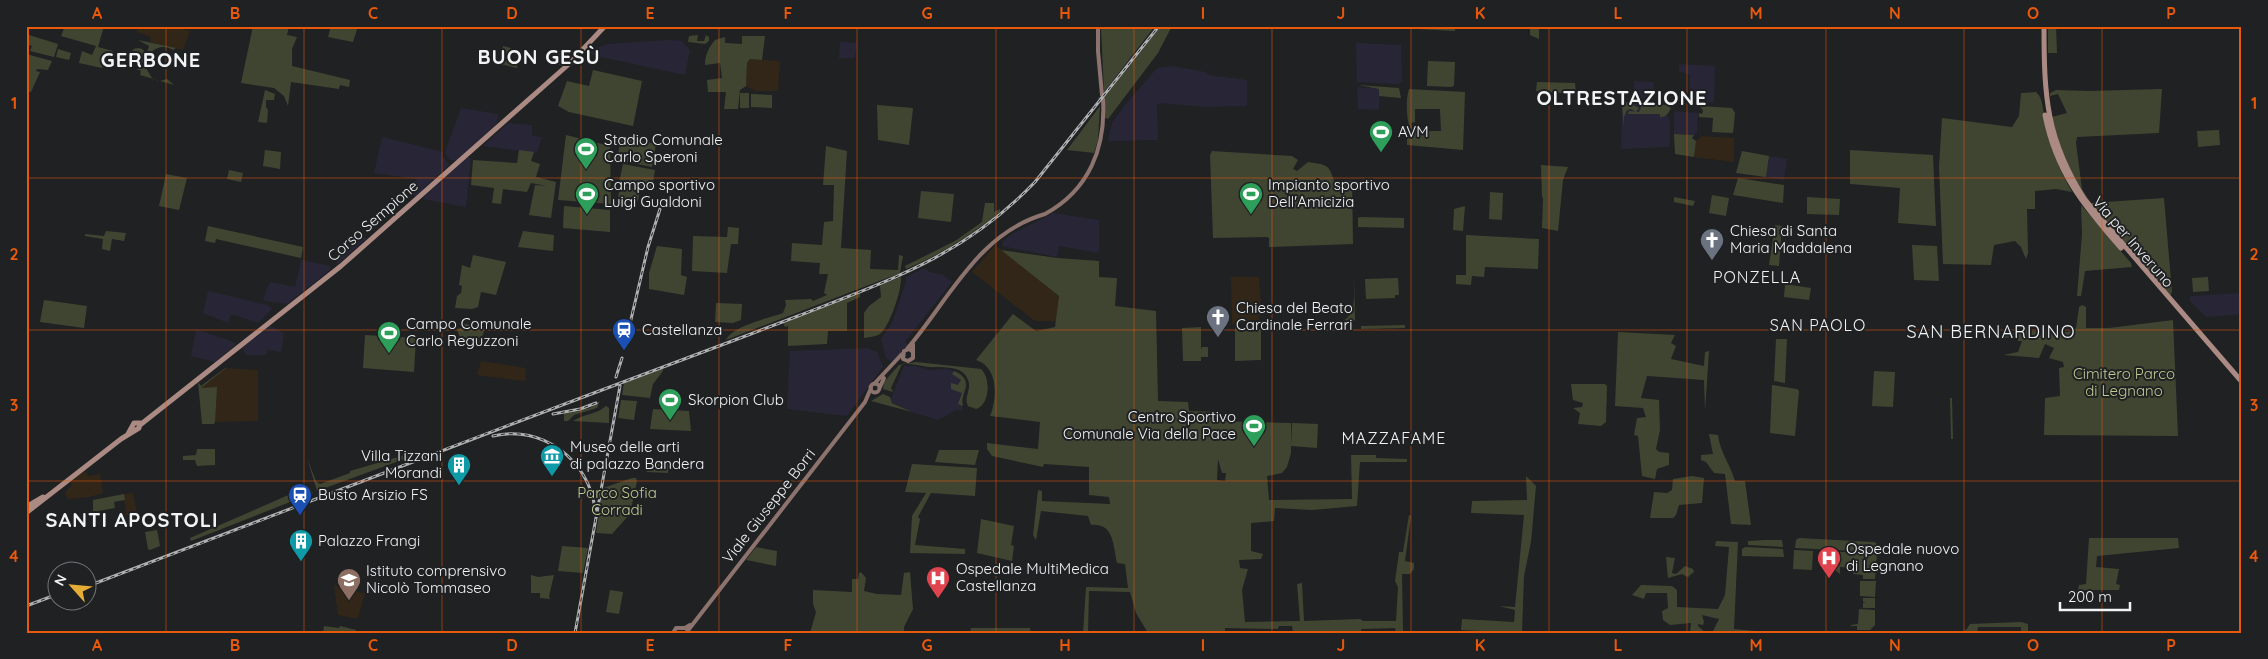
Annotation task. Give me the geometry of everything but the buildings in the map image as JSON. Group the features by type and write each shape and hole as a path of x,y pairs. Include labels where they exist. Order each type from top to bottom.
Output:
{"main road":[{"name":"Corso Sempione","path":"26,510 128,434 339,267 558,74 605,26"},
{"name":"Via per Inveruno","path":"2044,26 2044,109 2050,136 2060,164 2078,196 2242,386"},
{"name":"Viale Giuseppe Borri","path":"684,633 864,402 874,384 907,349 979,257 997,241 1045,214 1069,197 1087,176 1099,150 1103,119 1098,27"},
{"name":"Via per Inveruno","path":"2045,94 2048,113 2062,157 2069,175 2085,200 2242,382"},
{"path":"907,349 913,352 914,340"},
{"name":"Viale Giuseppe Borri","path":"864,402 877,392 894,367 900,362 913,358 913,352"},
{"path":"902,354 906,361"},
{"path":"874,384 880,387"},
{"path":"871,388 874,392 877,392"},
{"name":"Corso Sempione","path":"26,510 46,498 50,493"},
{"path":"26,510 46,498"},
{"path":"673,633 675,629 686,628 692,623"},
{"path":"680,628 684,633"}],"shaded area":[{"path":"139,26 171,26 190,31 183,50 150,42 151,37 137,32"},
{"path":"668,40 682,41 690,50 685,75 587,54 590,50 607,44"},
{"path":"840,42 857,43 855,58 839,58"},
{"path":"1356,43 1401,45 1402,81 1399,84 1357,82"},
{"path":"750,59 780,61 778,91 756,91 746,86 747,63"},
{"path":"1679,64 1715,66 1714,103 1689,101 1690,75 1679,71"},
{"path":"1172,66 1205,72 1209,75 1247,80 1247,106 1205,107 1160,103 1157,105 1158,140 1108,141 1112,123 1124,106 1157,68"},
{"path":"1634,81 1654,82 1653,99 1633,98"},
{"path":"1357,87 1380,89 1379,110 1358,109"},
{"path":"1627,102 1670,107 1667,114 1670,120 1670,143 1668,147 1621,149 1622,105"},
{"path":"461,108 498,114 497,124 457,160 450,160 445,152"},
{"path":"1674,111 1698,113 1697,133 1694,135 1674,134"},
{"path":"508,123 532,125 532,136 542,137 537,153 483,146"},
{"path":"1702,136 1734,138 1734,162 1694,157 1696,141"},
{"path":"382,137 443,152 443,156 449,165 415,197 407,188 417,179 374,173"},
{"path":"1769,156 1787,159 1784,180 1766,177"},
{"path":"467,157 471,158 466,207 422,199"},
{"path":"1053,213 1099,220 1099,253 1059,246 1057,257 1002,246 1003,241 1012,234"},
{"path":"359,236 367,238 337,265 337,248 348,250 351,243 357,243"},
{"path":"995,245 1059,296 1056,321 1035,321 972,272"},
{"path":"301,260 331,266 330,270 287,304 265,301 263,298 270,282 295,287"},
{"path":"924,268 932,273 942,274 952,282 905,342 909,345 895,361 890,361 886,358 881,339 892,323 906,277"},
{"path":"1231,277 1259,277 1261,305 1257,322 1232,324"},
{"path":"208,291 268,305 272,309 258,323 231,314 228,323 203,313"},
{"path":"2242,293 2242,314 2206,317 2190,301 2190,296"},
{"path":"270,326 284,333 281,352 268,350 266,355 246,355 242,348"},
{"path":"196,329 237,344 215,362 191,356"},
{"path":"868,348 877,352 883,367 847,416 787,409 790,351"},
{"path":"481,361 526,368 525,381 477,375"},
{"path":"904,366 915,366 928,370 948,369 960,374 967,386 962,400 962,411 956,410 938,420 912,412 892,402 891,399"},
{"path":"226,368 258,370 258,421 215,422 199,389"},
{"path":"84,470 89,476 100,474 103,493 90,497 67,499 65,492 72,485 70,482"},
{"path":"133,493 137,513 126,516 124,494"},
{"name":"Istituto comprensivo Nicolò Tommaseo","path":"334,585 344,588 344,590 365,593 358,619 338,615"}],"green space":[{"path":"65,26 104,26 98,47 113,51 110,60 106,58 102,68 79,63 82,51 92,55 96,46 61,36"},
{"path":"253,26 289,26 287,35 297,37 292,49 292,66 350,80 349,87 340,85 339,89 291,82 288,106 284,96 274,88 241,83"},
{"path":"331,26 358,26 353,42 328,37"},
{"path":"1101,26 1155,26 1104,92 1101,28"},
{"path":"1161,26 1172,26 1158,53 1108,119 1105,118 1104,98"},
{"path":"1418,26 1455,27 1455,31 1418,29"},
{"path":"1530,26 1539,26 1539,39 1530,35"},
{"path":"2048,26 2056,26 2057,53 2048,53"},
{"path":"29,35 58,44 54,57 30,51 32,46 26,44"},
{"path":"698,35 697,41 704,41 706,35 709,37 709,41 705,44 688,42 689,36"},
{"path":"742,36 765,36 762,60 750,59 747,63 746,86 740,90 738,109 724,109 726,92 708,92 707,80 722,78 720,63 705,65 706,58 709,48 715,40 725,37 725,43 742,44"},
{"path":"138,40 176,48 173,50 161,47 155,49 150,54 147,52 149,46"},
{"path":"503,46 511,48 509,51 509,63 517,64 517,68 500,64"},
{"path":"138,48 144,50 146,56 144,62 138,64 132,62 130,56 132,50"},
{"path":"58,49 71,53 69,60 56,57"},
{"path":"549,52 572,56 563,66 547,61"},
{"path":"26,54 52,61 48,70 37,69 36,71 40,72 31,92 26,91"},
{"path":"1428,61 1455,62 1454,85 1452,87 1427,86"},
{"path":"144,65 152,78 159,80 140,75 141,71 136,69 142,69"},
{"path":"593,70 642,81 633,126 569,112 558,106 567,81 589,86"},
{"path":"167,79 174,85 160,81"},
{"path":"1537,82 1575,83 1576,94 1536,91"},
{"path":"1358,85 1399,88 1401,98 1379,96 1379,89"},
{"path":"1409,89 1465,92 1463,150 1407,145 1407,133 1410,129 1407,110","holes":["1415,109 1440,109 1441,131 1413,131 1411,123 1415,122"]},
{"path":"2162,89 2159,133 2077,137 2076,143 2082,189 2091,203 2164,198 2172,292 2170,296 2086,199 2071,174 2062,153 2052,117 2067,113 2058,94 2050,96 2050,93 2056,90"},
{"path":"265,90 275,94 274,100 266,100 268,110 267,123 258,122"},
{"path":"2036,92 2043,107 2051,147 2072,192 2056,189 2035,191 2035,209 2027,209 2028,253 2026,259 2021,247 2015,241 1994,245 1991,265 1943,264 1939,167 1942,118 2012,127 2019,116 2021,93"},
{"path":"740,93 749,93 749,108 740,108"},
{"path":"751,94 772,95 772,108 751,107"},
{"path":"1627,102 1639,108 1636,112 1631,109 1627,110 1624,117 1624,127 1622,105"},
{"path":"1638,104 1666,105 1671,108 1667,115 1662,117 1660,117 1660,114 1628,114 1629,111 1639,112 1641,108"},
{"path":"877,105 913,108 909,145 878,140"},
{"path":"1100,106 1098,140 1094,153 1067,150"},
{"path":"1700,106 1732,108 1735,113 1733,133 1712,132 1713,118 1699,117 1699,113 1702,114 1703,111"},
{"path":"2219,130 2220,145 2198,147 2197,131"},
{"path":"1674,134 1694,135 1692,138 1696,141 1694,157 1675,154"},
{"name":"Stadio Comunale Carlo Speroni","path":"566,135 610,146 611,204 558,200"},
{"path":"621,137 656,144 652,167 617,160"},
{"path":"826,146 847,151 841,248 871,250 870,269 898,270 899,255 903,256 900,273 726,340 735,331 743,327 783,313 786,305 785,300 811,299 813,301 827,295 824,293 828,274 819,274 820,263 791,261 792,243 822,245 824,222 833,221 834,185 823,185"},
{"path":"265,150 281,152 280,169 263,166"},
{"path":"519,150 534,152 531,161 540,164 536,177 556,182 551,218 529,215 535,185 547,186 531,183 527,192 503,189 501,204 492,203 494,188 471,185 473,160 517,163"},
{"path":"1850,150 1933,155 1936,226 1898,223 1900,188 1850,184"},
{"path":"1212,151 1292,156 1298,160 1293,169 1297,171 1308,162 1319,164 1328,168 1334,181 1352,181 1353,244 1269,247 1269,238 1267,237 1213,238 1210,155"},
{"path":"1742,151 1769,156 1766,177 1736,173"},
{"path":"623,164 655,170 652,188 619,182"},
{"path":"1541,165 1568,167 1563,180 1558,231 1542,228"},
{"path":"229,170 243,173 241,182 227,179"},
{"path":"166,174 187,178 179,210 159,206"},
{"path":"1738,178 1784,185 1783,203 1733,195"},
{"path":"620,186 640,189 638,201 618,198"},
{"path":"921,191 954,194 951,222 918,218"},
{"path":"1490,192 1503,193 1502,220 1489,219"},
{"path":"1712,195 1729,198 1726,216 1709,213"},
{"path":"1674,197 1695,201 1693,206 1674,202"},
{"path":"1807,197 1840,199 1839,215 1807,214"},
{"path":"985,203 994,203 994,212 1000,209 1000,212 955,244 906,269 905,266 955,241 982,222"},
{"path":"2081,205 2131,263 2132,267 2085,271 2081,296 2077,296 2082,234"},
{"name":"Campo sportivo Luigi Gualdoni","path":"564,206 610,210 610,232 563,228"},
{"path":"1465,206 1463,231 1453,230 1454,209"},
{"path":"1358,218 1404,218 1404,228 1358,227"},
{"path":"1775,225 1782,226 1779,266 1769,265"},
{"path":"208,226 303,247 301,258 216,239 215,243 205,241"},
{"path":"728,227 739,228 738,244 731,244 727,273 692,271 693,236 727,237"},
{"path":"106,231 126,233 124,241 112,239 110,251 102,249 103,239 85,236 85,234 104,236"},
{"path":"523,231 554,235 553,251 518,247"},
{"path":"1466,235 1539,239 1538,269 1485,267 1484,277 1472,276 1471,285 1456,284 1456,275 1466,275"},
{"path":"1912,245 1937,246 1939,281 1914,280"},
{"path":"657,246 682,249 681,275 687,277 684,295 649,289 649,273"},
{"path":"1001,250 1057,258 1099,261 1099,277 1117,278 1115,306 1156,311 1158,401 1188,402 1189,411 1220,412 1220,421 1291,423 1291,453 1287,467 1282,473 1267,476 1269,500 1352,499 1351,455 1376,455 1376,458 1407,459 1407,462 1360,462 1357,506 1312,510 1275,508 1274,521 1251,523 1251,551 1263,554 1261,559 1239,560 1240,568 1248,569 1242,590 1245,622 1300,621 1297,584 1302,583 1304,621 1360,619 1363,621 1396,621 1398,587 1395,581 1399,552 1403,552 1409,515 1411,516 1405,561 1414,563 1414,569 1410,574 1402,574 1403,631 1430,633 1396,633 1395,628 1361,629 1362,633 1293,633 1292,626 1279,626 1278,629 1225,628 1225,633 1148,633 1136,613 1130,592 1089,591 1088,633 1083,633 1086,587 1128,588 1125,564 1117,563 1113,543 1108,531 1099,525 1091,525 1088,516 1041,511 1036,540 1033,535 1038,490 1042,491 1042,501 1110,504 1109,497 1089,495 1089,467 1044,464 1043,467 992,456 987,449 987,443 1038,449 1040,422 990,416 995,393 992,376 989,369 976,360 1013,314 1036,331 1055,327 1059,296","holes":["1218,459 1222,473 1226,473 1225,481 1217,480"]},
{"path":"473,255 506,262 496,295 481,292 478,307 472,309 455,308 457,296 461,293 462,286 459,285 462,265 470,268"},
{"path":"1354,276 1355,320 1350,323 1336,323 1343,321 1352,311"},
{"path":"901,277 900,290 895,307 884,330 878,335 864,338 864,313 869,306 881,297 880,285"},
{"path":"2208,277 2209,291 2193,292 2192,278"},
{"path":"1398,278 1399,295 1395,295 1395,298 1366,299 1365,279"},
{"path":"1785,284 1811,288 1809,300 1784,297"},
{"path":"860,293 860,297 847,303 847,331 828,331 827,344 788,346 788,326 785,327 783,323"},
{"path":"44,300 87,306 84,328 40,322"},
{"path":"716,303 742,304 741,320 733,323 715,322"},
{"name":"Cimitero Parco di Legnano","path":"2082,305 2086,307 2086,328 2109,328 2173,320 2178,436 2044,435 2045,398 2060,396 2059,368 2064,367 2063,362 2049,358 2054,348 2045,344 2039,358 2003,355 2018,352 2022,341 2018,341 2018,336 2004,338 2005,333 2022,333 2030,323 2030,331 2068,332 2076,328 2079,307"},
{"path":"461,323 485,328 480,343 460,338 457,329 461,328"},
{"path":"1405,325 1405,328 1361,329 1361,326"},
{"path":"1201,327 1201,349 1202,347 1208,347 1208,357 1201,357 1201,361 1183,361 1182,328"},
{"path":"1235,327 1256,327 1261,331 1261,360 1235,361"},
{"path":"1618,332 1675,335 1671,343 1676,346 1671,359 1704,366 1705,352 1709,351 1705,411 1704,380 1647,376 1641,398 1659,400 1660,430 1656,449 1659,452 1669,453 1669,465 1657,469 1655,479 1642,476 1638,436 1634,435 1637,418 1646,417 1643,408 1615,406"},
{"name":"Campo Comunale Carlo Reguzzoni","path":"365,335 416,338 414,372 363,368"},
{"path":"1776,339 1787,339 1785,383 1774,381"},
{"path":"916,362 981,369 988,385 984,402 981,407 976,409 968,406 969,383 967,377 958,370 947,367 906,364"},
{"path":"899,365 902,365 891,388 893,392 883,389 884,382"},
{"path":"225,368 201,388 217,387 215,422 214,424 202,424 198,382 201,386"},
{"path":"663,368 663,371 653,384 650,398 622,395 624,383"},
{"path":"954,371 965,379 966,387 962,401 963,406 958,404 962,393 951,389 951,383 958,385 961,380 952,374"},
{"path":"1874,371 1895,372 1893,407 1872,406"},
{"path":"1571,384 1605,384 1607,386 1606,422 1601,426 1578,424 1580,413 1573,408 1582,407 1583,403 1573,400"},
{"path":"1772,385 1797,389 1799,391 1795,436 1770,433"},
{"path":"883,394 890,397 892,403 912,412 871,401"},
{"path":"1950,398 1952,398 1953,439 1951,439"},
{"path":"621,400 637,401 634,420 618,418"},
{"path":"600,401 597,408 574,415 568,421 564,421 564,413 590,408"},
{"path":"606,406 609,408 609,423 573,421 598,411"},
{"name":"Skorpion Club","path":"653,409 689,411 691,431 650,429"},
{"path":"1292,423 1318,424 1317,448 1291,446"},
{"path":"1709,434 1718,435 1735,481 1745,481 1751,525 1731,524 1725,474 1714,473 1706,462 1701,460 1701,455 1713,454"},
{"path":"197,449 215,449 215,465 197,466 195,460 183,460 183,456 196,455"},
{"path":"939,450 979,450 975,465 935,462"},
{"path":"418,454 317,491 307,458 316,481 320,484 350,473 350,471 405,455"},
{"path":"647,460 668,461 668,473 647,472 645,467"},
{"path":"912,464 977,468 975,496 931,493 918,517 920,519 915,545 965,549 965,554 910,553 912,516 926,493 905,492"},
{"path":"1526,476 1536,486 1531,542 1524,576 1522,633 1461,630 1462,619 1514,622 1515,610 1499,606 1515,607 1524,515 1471,513 1472,501 1527,500"},
{"path":"1692,476 1704,478 1702,503 1679,505 1673,518 1650,518 1654,492 1667,493 1672,490 1673,479"},
{"name":"Parco Sofia Corradi","path":"636,478 637,481 630,514 612,534 596,533 603,488"},
{"path":"309,486 313,493 191,541 190,538"},
{"path":"124,494 125,500 114,502 115,508 93,512 93,500"},
{"path":"981,519 1014,526 1011,545 1014,546 1012,561 977,553"},
{"path":"157,530 160,546 150,550 148,549 145,532"},
{"path":"1799,538 1874,542 1877,544 1877,552 1795,548 1796,540"},
{"path":"2089,538 2178,538 2179,548 2097,556 2096,567 2119,569 2116,584 2120,585 2119,590 2078,590 2079,585 2086,584"},
{"path":"1782,540 1783,547 1748,545 1748,541"},
{"path":"1716,541 1738,542 1734,629 1777,633 1712,633 1719,619 1702,615 1703,625 1698,624 1698,626 1706,633 1690,633 1691,623 1670,625 1663,620 1662,611 1668,608 1667,593 1646,593 1644,599 1632,595 1641,585 1672,586 1677,590 1677,607 1718,609 1725,595 1729,547 1715,546"},
{"path":"562,546 588,548 583,573 558,571"},
{"path":"756,547 777,551 776,566 746,560"},
{"path":"1745,547 1783,549 1784,557 1742,556 1742,549"},
{"path":"1794,550 1813,551 1812,570 1793,569"},
{"path":"1826,551 1877,554 1875,579 1863,579 1863,575 1853,574 1853,568 1840,567 1840,574 1836,571 1826,570"},
{"path":"1666,557 1675,558 1672,573 1676,574 1685,566 1693,569 1694,572 1688,577 1682,574 1668,578"},
{"path":"861,572 866,578 864,591 877,594 901,595 904,573 910,572 913,609 904,627 904,633 810,633 816,612 813,604 813,590 852,592 852,579 858,579"},
{"path":"531,575 538,577 554,575 550,599 540,598 540,593 531,593"},
{"path":"1860,581 1876,581 1875,597 1860,596"},
{"path":"610,590 623,592 619,614 606,612"},
{"path":"1863,598 1875,598 1875,608 1863,608 1863,603 1866,602 1863,602"},
{"path":"1859,609 1875,610 1875,625 1870,630 1857,630 1857,626 1851,626 1858,624"},
{"path":"2021,622 2028,624 2028,633 2021,633 2021,627 1978,627 1977,633 1953,633 1966,630 1970,624"},
{"path":"324,626 339,628 340,626 356,630 356,633 323,633"},
{"path":"971,628 1030,628 1031,633 970,633"}],"tunnel":[{"path":"1100,97 1101,102"}],"railway":[{"path":"98,582 798,316 895,277 924,263 981,229 1008,208 1035,182 1159,26"},
{"path":"625,345 648,247 660,209"},
{"path":"616,377 622,358"},
{"path":"575,633 620,386"},
{"path":"553,414 580,409 596,403"},
{"path":"493,436 529,435 545,441 560,450 573,461 583,475 591,491 595,509"},
{"path":"26,606 48,598"}],"place":[{"name":"AVM","path":"1381,153"},
{"name":"Stadio Comunale Carlo Speroni","path":"586,170"},
{"name":"Campo sportivo Luigi Gualdoni","path":"587,215"},
{"name":"Impianto sportivo Dell'Amicizia","path":"1251,215"},
{"name":"Chiesa di Santa Maria Maddalena","path":"1712,261"},
{"name":"Chiesa del Beato Cardinale Ferrari","path":"1218,338"},
{"name":"Castellanza","path":"624,351"},
{"name":"Campo Comunale Carlo Reguzzoni","path":"389,354"},
{"name":"Skorpion Club","path":"670,421"},
{"name":"Centro Sportivo Comunale Via della Pace","path":"1254,447"},
{"name":"Museo delle arti di palazzo Bandera","path":"552,477"},
{"name":"Villa Tizzani Morandi","path":"459,486"},
{"name":"Busto Arsizio FS","path":"300,516"},
{"name":"Palazzo Frangi","path":"301,562"},
{"name":"Ospedale nuovo di Legnano","path":"1829,579"},
{"name":"Ospedale MultiMedica Castellanza","path":"938,599"},
{"name":"Istituto comprensivo Nicolò Tommaseo","path":"349,601"}],"district":[{"name":"BUON GESÙ","path":"539,57"},
{"name":"GERBONE","path":"151,60"},
{"name":"OLTRESTAZIONE","path":"1622,98"},
{"name":"PONZELLA","path":"1757,277"},
{"name":"SAN PAOLO","path":"1818,325"},
{"name":"SAN BERNARDINO","path":"1991,332"},
{"name":"MAZZAFAME","path":"1394,438"},
{"name":"SANTI APOSTOLI","path":"132,520"}]}
